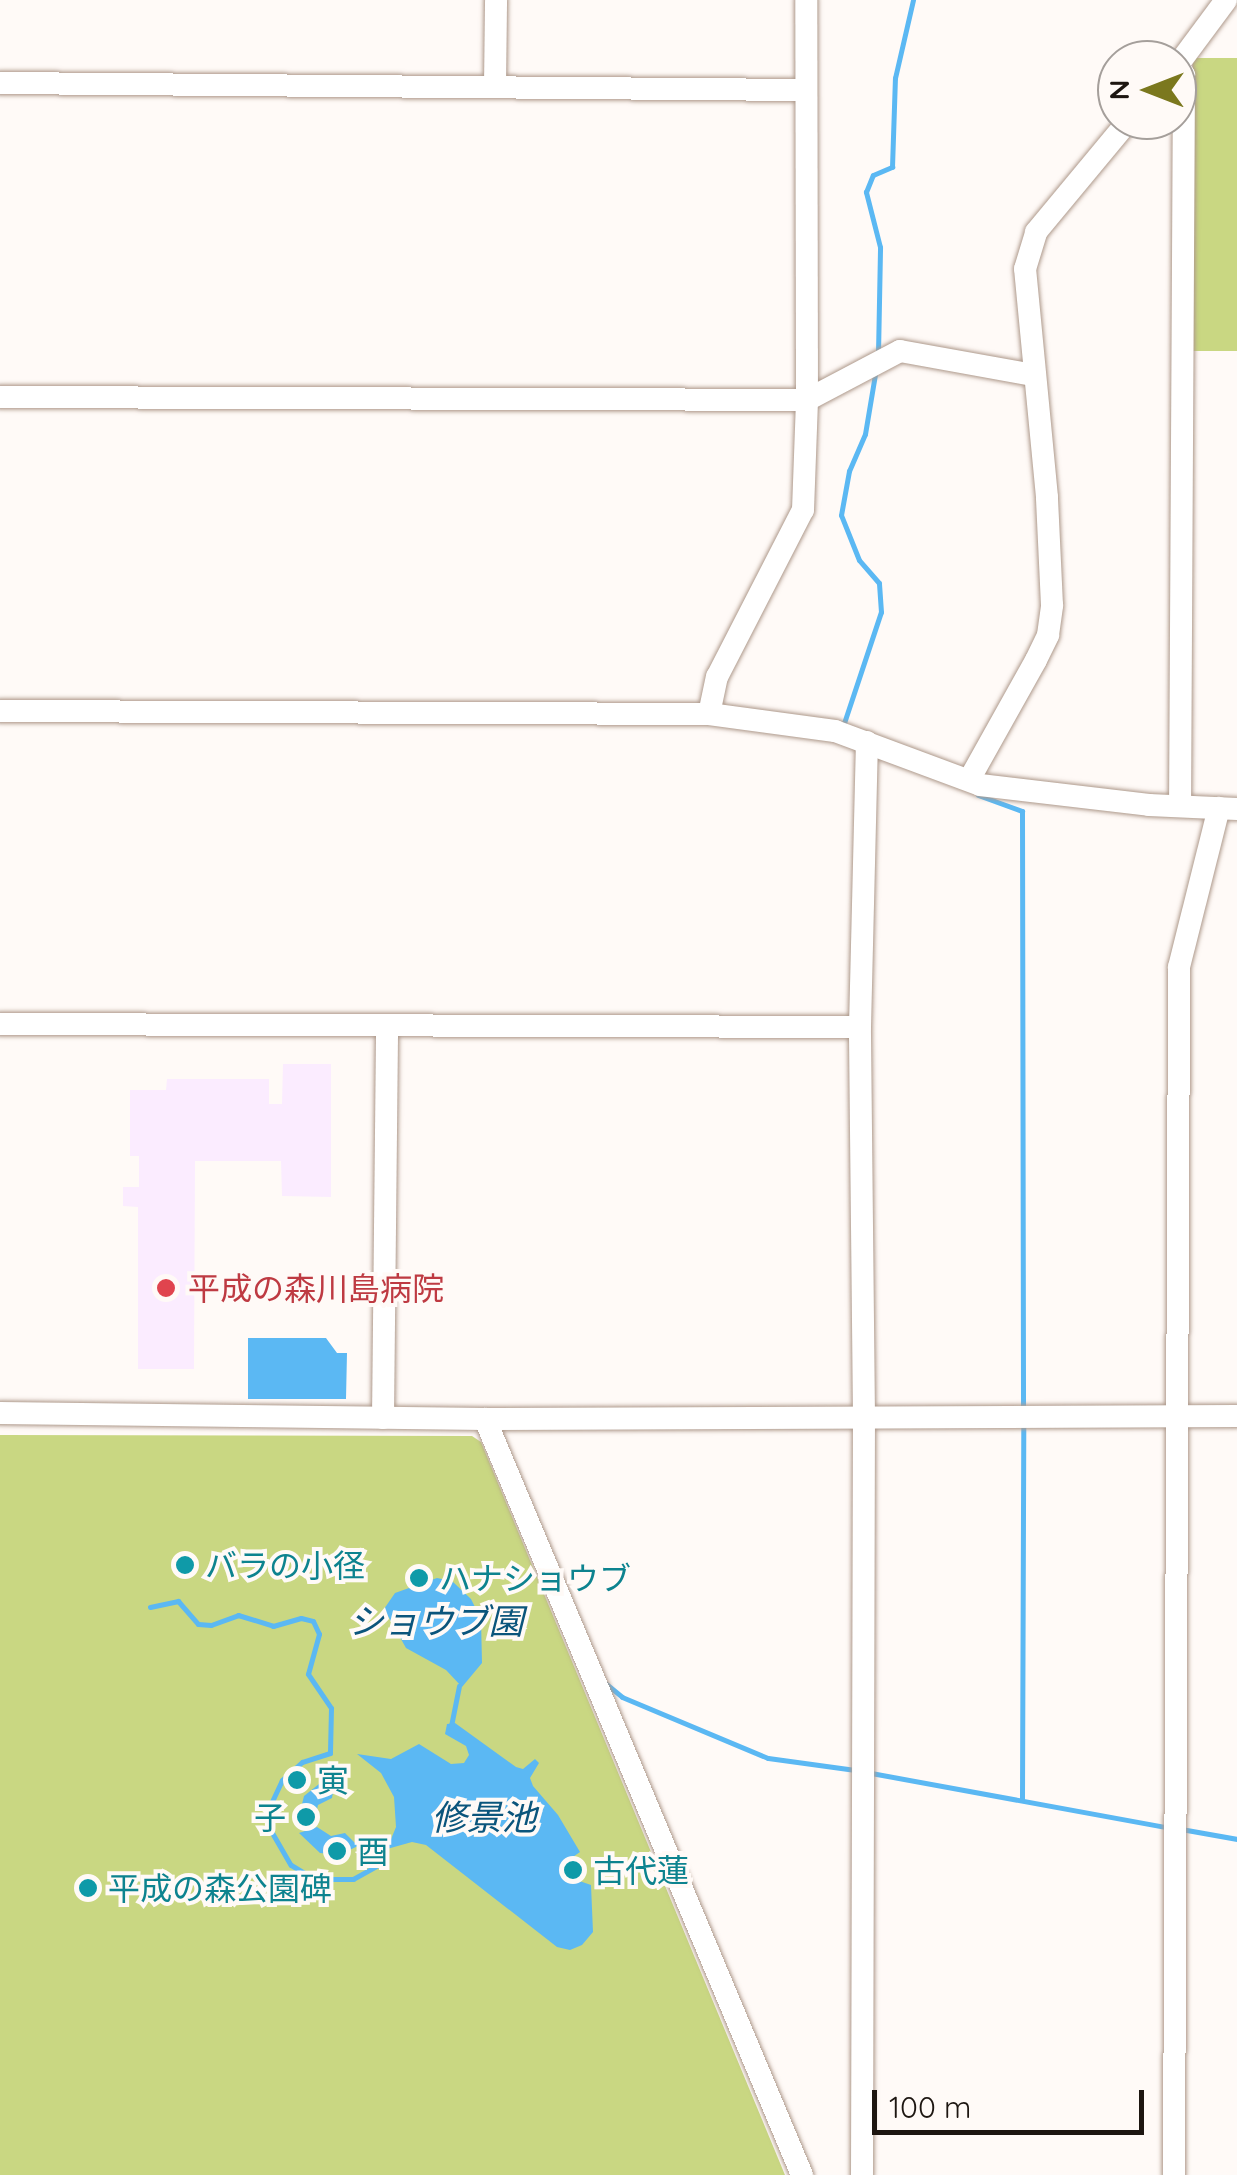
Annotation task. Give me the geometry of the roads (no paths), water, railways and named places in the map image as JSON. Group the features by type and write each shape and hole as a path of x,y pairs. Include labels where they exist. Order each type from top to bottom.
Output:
{"street":[{"path":"495,86 496,0"},
{"path":"709,714 717,678 803,510 807,400 806,0"},
{"path":"1197,40 1226,0"},
{"path":"0,83 806,90"},
{"path":"970,780 1048,634 1052,605 1047,497 1025,269 1036,232 1112,140"},
{"path":"1180,806 1184,140"},
{"path":"0,397 807,400 900,350 1034,376"},
{"path":"0,711 709,714 793,724 867,742 970,780 1228,809 1179,967 1174,2175"},
{"path":"862,2175 864,1417 860,1027 867,742"},
{"path":"0,1024 860,1027"},
{"path":"383,1418 387,1027"},
{"path":"0,1413 485,1419 1237,1416"},
{"path":"485,1419 802,2175"}],"water":[{"path":"248,1338 326,1338 337,1353 347,1353 346,1399 248,1399"},
{"name":"ショウブ園","path":"437,1578 452,1581 471,1599 481,1619 482,1663 462,1687 446,1670 406,1648 384,1609 395,1593"},
{"name":"修景池","path":"455,1723 516,1767 523,1769 535,1759 539,1763 530,1778 533,1786 558,1815 580,1852 570,1859 568,1877 591,1885 593,1932 582,1945 570,1950 557,1947 426,1845 412,1842 387,1849 396,1827 394,1797 381,1773 357,1754 391,1759 419,1744 451,1764 464,1763 469,1755 466,1746 445,1734 447,1724"},
{"path":"335,1781 332,1798 318,1805 315,1818 297,1824 304,1796 319,1784"},
{"path":"317,1827 331,1836 345,1833 358,1846 339,1855 320,1853 299,1833"}],"waterway":[{"path":"878,354 880,247 866,192 873,175 892,167 895,78 913,0"},
{"path":"843,726 881,612 879,583 859,560 841,515 849,471 865,434 875,374"},
{"path":"978,795 1022,811 1023,1408"},
{"path":"1022,1800 1023,1424"},
{"path":"150,1607 178,1601 198,1624 211,1625 238,1615 273,1626 301,1618 313,1621 319,1634 308,1674 331,1708 330,1753 302,1762 282,1780 271,1804 271,1831 291,1865 314,1879 353,1879 376,1866"},
{"path":"605,1683 622,1697 768,1758 855,1770"},
{"path":"451,1726 459,1686"},
{"path":"871,1773 1170,1828"},
{"path":"1181,1829 1237,1839"}],"place":[{"name":"平成の森川島病院","path":"166,1288"},
{"name":"バラの小径","path":"185,1565"},
{"name":"ハナショウブ","path":"419,1578"},
{"name":"寅","path":"297,1780"},
{"name":"子","path":"306,1817"},
{"name":"酉","path":"337,1851"},
{"name":"古代蓮","path":"573,1870"},
{"name":"平成の森公園碑","path":"88,1888"}]}
